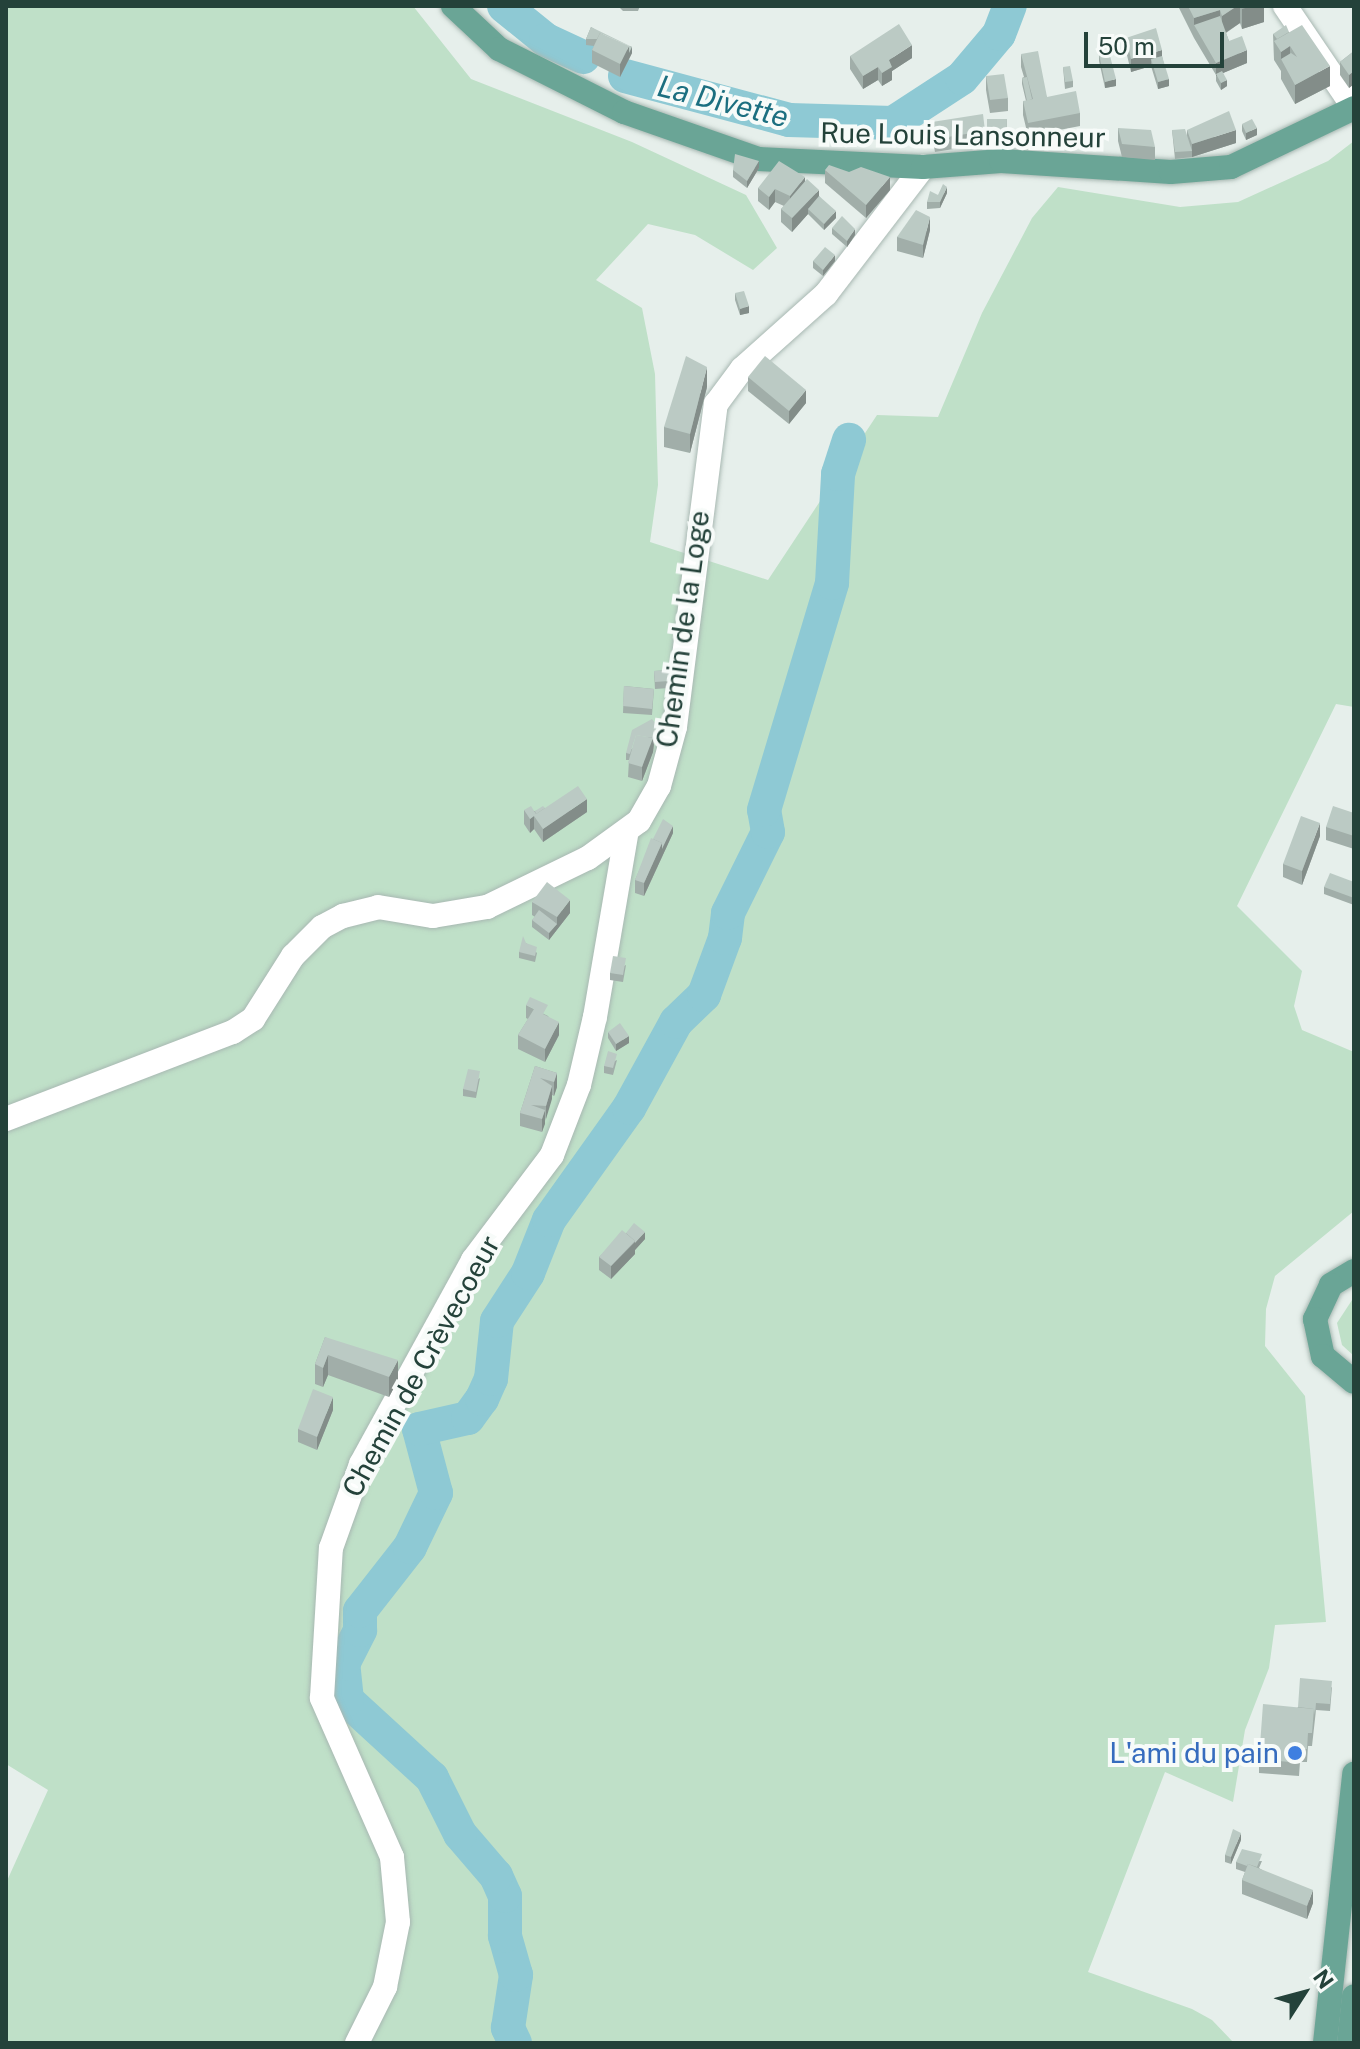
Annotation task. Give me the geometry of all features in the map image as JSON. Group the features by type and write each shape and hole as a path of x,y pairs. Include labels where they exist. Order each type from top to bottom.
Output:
{"main road":[{"name":"Rue Louis Lansonneur","path":"453,6 499,49 624,112 758,159 923,167 1001,161 1171,172 1231,167 1354,108"},
{"path":"1353,1384 1323,1356 1315,1319 1331,1285 1354,1271"},
{"path":"1325,2043 1354,1774"},
{"path":"1349,2043 1354,1996"}],"street":[{"path":"1285,6 1354,108"},
{"name":"Chemin de la Loge","path":"6,1119 233,1032 253,1019 293,956 322,927 343,916 378,907 433,916 460,914 487,907 626,835 659,786 675,727 716,404 742,369 826,294 923,167"},
{"name":"Chemin de Crèvecoeur","path":"357,2043 385,1987 398,1922 392,1857 322,1698 331,1548 361,1464 473,1260 552,1155 579,1085 595,1017 626,835"}],"green space":[{"path":"6,6 413,6 471,79 632,142 746,195 777,248 753,270 695,235 648,224 596,280 642,308 655,374 658,485 650,542 768,580 877,415 938,417 982,313 1032,218 1058,187 1180,207 1238,202 1328,161 1354,141 1354,707 1336,704 1237,906 1302,971 1294,1006 1302,1030 1354,1052 1354,1211 1275,1276 1266,1309 1265,1346 1305,1396 1326,1622 1275,1625 1269,1668 1245,1730 1233,1802 1165,1772 1088,1972 1192,2009 1212,2020 1234,2043 6,2043 6,1883 48,1790 6,1764"},
{"path":"1354,1297 1354,1356 1342,1345 1337,1323"}],"building":[{"path":"1188,6 1237,6 1222,16 1220,10 1194,18"},
{"path":"1220,16 1229,41 1242,36 1247,50 1216,63 1194,25"},
{"path":"899,24 912,45 889,60 892,67 882,73 878,67 863,76 850,56"},
{"path":"1286,25 1289,32 1277,39 1273,34"},
{"path":"1302,25 1330,66 1295,85 1281,59 1291,53 1297,57 1290,46 1281,52 1274,41"},
{"path":"591,27 632,47 629,53 629,46 600,33 597,39 586,39"},
{"path":"1156,28 1162,50 1131,59 1126,38"},
{"path":"600,33 629,46 620,64 592,50"},
{"path":"1038,51 1047,97 1076,91 1080,113 1028,123 1023,101 1033,99 1021,54"},
{"path":"1354,51 1354,71 1349,75 1340,62"},
{"path":"1109,52 1116,79 1105,82 1099,54"},
{"path":"1162,56 1169,79 1158,82 1151,59"},
{"path":"1070,66 1073,81 1065,82 1063,67"},
{"path":"1222,71 1227,80 1221,83 1216,74"},
{"path":"1004,74 1008,98 990,100 986,76"},
{"path":"1027,77 1032,99 1027,101 1022,78"},
{"path":"1229,111 1236,130 1192,144 1187,130"},
{"path":"983,114 985,131 935,139 932,122"},
{"path":"987,119 1007,119 1006,139 987,138"},
{"path":"1252,119 1257,128 1246,133 1242,124"},
{"path":"1118,128 1151,130 1155,147 1122,144"},
{"path":"1185,129 1192,151 1175,152 1172,130"},
{"path":"735,154 759,161 747,181 733,170"},
{"path":"779,161 805,177 790,196 775,189 769,197 758,188"},
{"path":"829,165 849,172 861,167 890,177 866,205 825,170"},
{"path":"807,179 819,190 792,218 781,209"},
{"path":"943,184 947,187 940,202 927,202 930,191 938,195"},
{"path":"819,196 836,211 824,224 808,209"},
{"path":"916,210 930,217 923,245 897,237"},
{"path":"842,216 855,229 847,241 832,228"},
{"path":"825,247 835,255 823,270 813,261"},
{"path":"744,291 749,306 740,309 735,293"},
{"path":"686,356 707,367 690,434 664,427"},
{"path":"765,356 806,390 789,411 748,377"},
{"path":"669,670 669,681 655,682 654,671"},
{"path":"624,686 654,689 652,709 623,706"},
{"path":"652,719 656,724 653,745 653,738 636,735 630,754 626,753 632,730"},
{"path":"636,735 653,738 642,767 628,763"},
{"path":"578,786 587,799 543,829 534,816 530,819 524,810 531,806 536,814"},
{"path":"1333,806 1354,813 1354,836 1326,827"},
{"path":"1301,816 1320,823 1302,871 1283,864"},
{"path":"663,819 673,826 662,849 662,843 653,839"},
{"path":"651,838 662,843 644,883 635,880"},
{"path":"1330,873 1354,882 1354,898 1324,887"},
{"path":"547,882 570,900 557,917 532,902"},
{"path":"539,910 557,924 549,933 532,920"},
{"path":"523,936 526,943 537,947 535,956 519,952"},
{"path":"613,956 626,958 623,975 610,973"},
{"path":"530,997 548,1005 543,1014 559,1022 545,1049 518,1035 534,1009 526,1005"},
{"path":"620,1023 629,1036 616,1044 608,1032"},
{"path":"608,1051 617,1054 613,1068 604,1066"},
{"path":"535,1066 557,1073 554,1082 540,1078 552,1086 546,1106 531,1105 545,1110 542,1119 520,1113"},
{"path":"468,1069 480,1071 476,1092 463,1089"},
{"path":"634,1223 645,1232 635,1243 626,1233"},
{"path":"622,1230 635,1241 611,1266 599,1257"},
{"path":"325,1337 398,1360 389,1377 328,1355 323,1368 315,1364"},
{"path":"313,1389 333,1397 317,1437 298,1429"},
{"path":"1300,1678 1332,1681 1330,1704 1316,1703 1315,1715 1314,1709 1298,1707"},
{"path":"1263,1704 1314,1709 1312,1733 1308,1733 1307,1749 1300,1749 1299,1763 1259,1759"},
{"path":"1233,1829 1241,1833 1231,1857 1225,1855"},
{"path":"1242,1849 1262,1854 1257,1867 1236,1862"},
{"path":"1248,1864 1313,1890 1307,1906 1242,1880"}],"waterway":[{"name":"La Divette","path":"504,6 546,40 583,57"},
{"name":"La Divette","path":"625,76 789,120 893,123 962,78 999,34 1010,6"},
{"path":"515,2043 508,2028 516,1975 505,1936 505,1896 496,1876 460,1834 432,1778 347,1700 343,1664 360,1630 360,1611 410,1547 436,1493 419,1429 468,1418 482,1399 491,1379 497,1321 528,1273 549,1220 629,1108 676,1022 704,995 725,938 728,913 768,832 764,810 832,583 838,474 849,440"}],"place":[{"name":"L'ami du pain","path":"1295,1753"}]}
